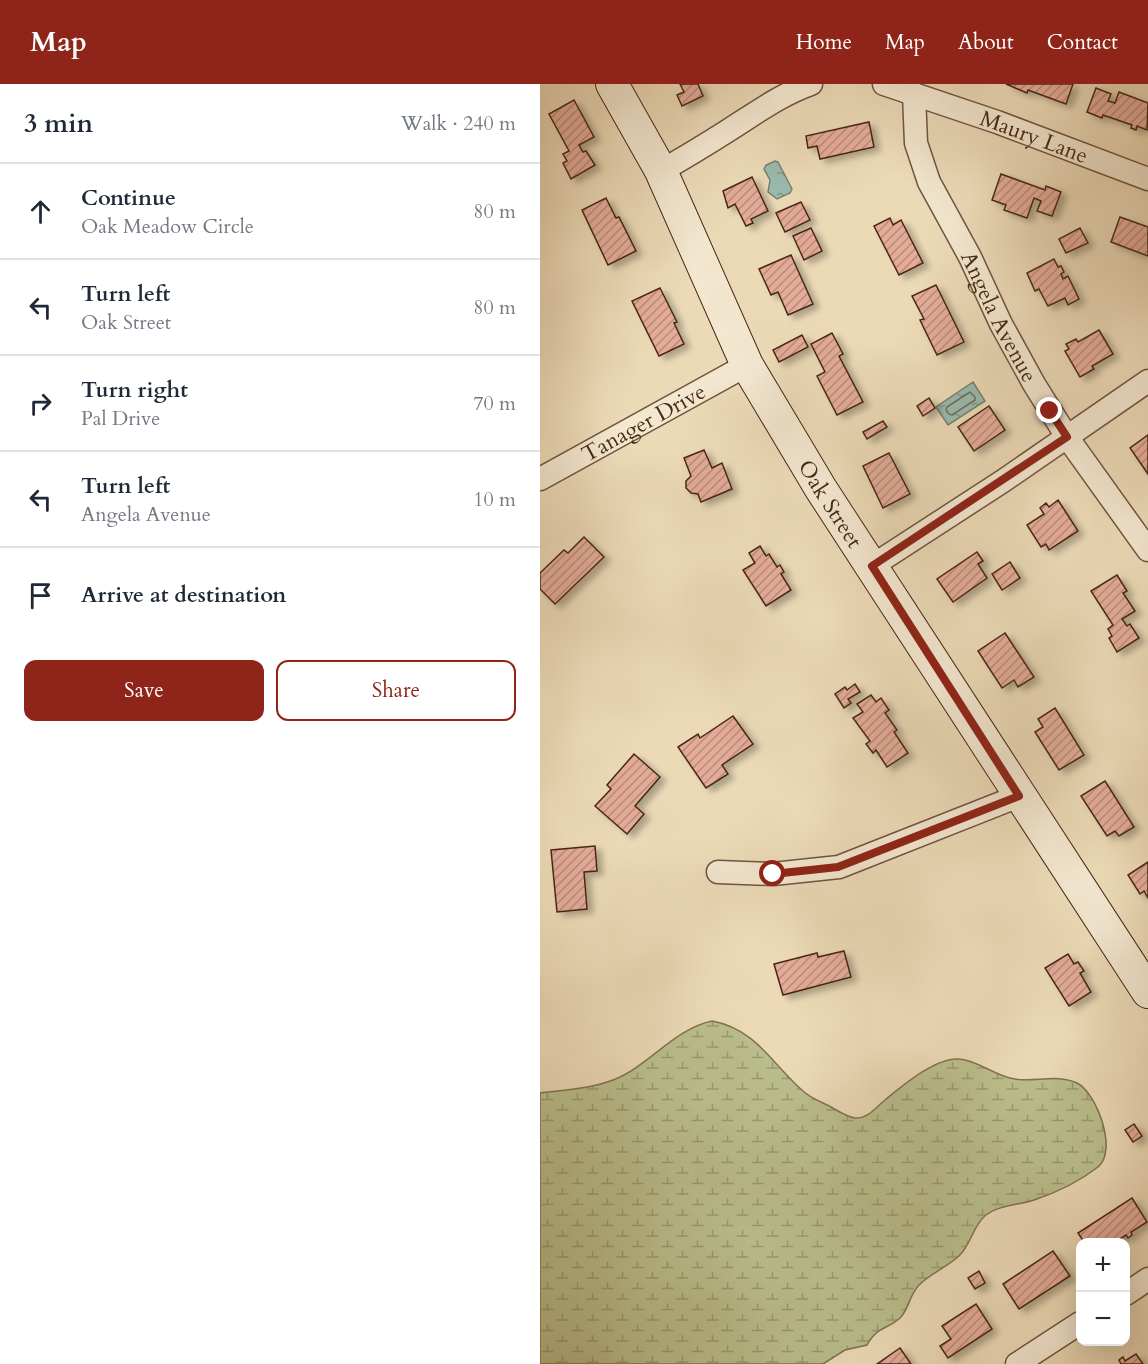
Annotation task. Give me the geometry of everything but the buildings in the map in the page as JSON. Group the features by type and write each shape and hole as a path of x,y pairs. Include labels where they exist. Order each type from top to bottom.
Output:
{"street":[{"name":"Oak Street","path":"612,84 661,171 747,365 821,489 1148,992"},
{"path":"661,171 730,130 769,103 811,84"},
{"name":"Maury Lane","path":"884,84 997,122 1148,179"},
{"name":"Angela Avenue","path":"914,94 916,143 929,182 970,257 1018,357 1067,437 1148,550"},
{"name":"Tanager Drive","path":"540,479 747,365"},
{"path":"872,566 1148,381"},
{"path":"718,872 773,874 838,867 1019,796"},
{"path":"1128,1292 1148,1279"},
{"path":"1017,1364 1076,1326"}],"green space":[{"path":"712,1021 727,1025 752,1040 809,1096 855,1118 868,1115 900,1087 930,1067 950,1060 965,1060 1018,1080 1069,1080 1084,1089 1098,1110 1105,1136 1104,1159 1091,1172 1059,1190 1034,1200 997,1209 986,1215 959,1256 919,1285 901,1317 875,1334 867,1345 845,1350 823,1364 540,1364 540,1093 586,1087 613,1080 638,1066 673,1039 698,1025"}],"water":[{"path":"778,162 792,189 790,193 777,199 768,192 770,180 764,169 766,165"},
{"path":"973,382 985,401 948,425 936,407"}],"route":[{"path":"773,874 838,867 1019,796 872,566 1067,437 1050,411"}]}
